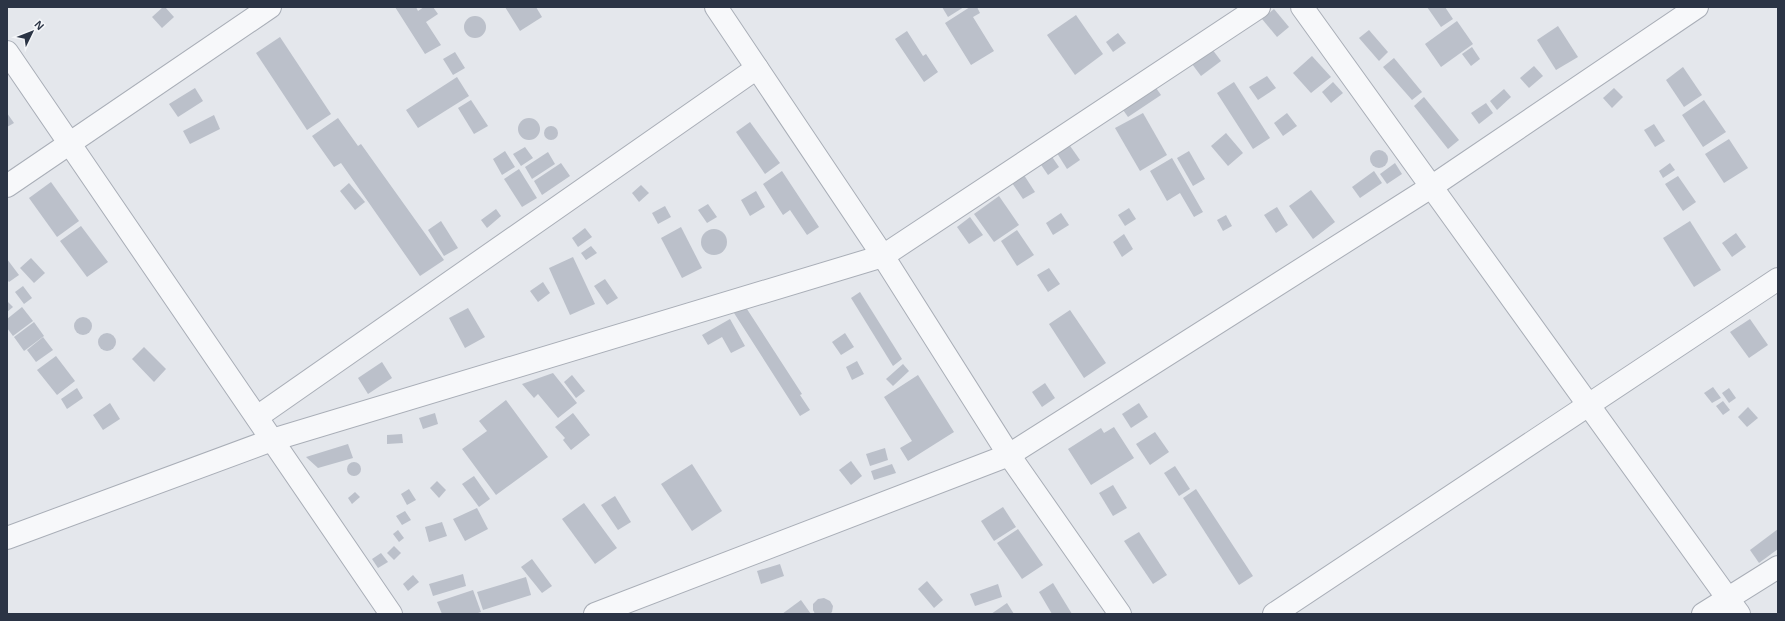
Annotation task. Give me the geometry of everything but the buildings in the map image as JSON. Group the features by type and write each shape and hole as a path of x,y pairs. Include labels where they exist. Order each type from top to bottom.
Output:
{"street":[{"path":"7,186 270,7"},
{"path":"716,7 882,256 1010,455 1120,614"},
{"path":"7,538 272,440 882,256 1259,7"},
{"path":"1302,7 1733,606"},
{"path":"595,614 1010,455 1431,187 1697,7"},
{"path":"7,52 391,614"},
{"path":"257,417 757,68"},
{"path":"1274,614 1778,279"},
{"path":"1703,614 1733,606 1778,567"}]}
